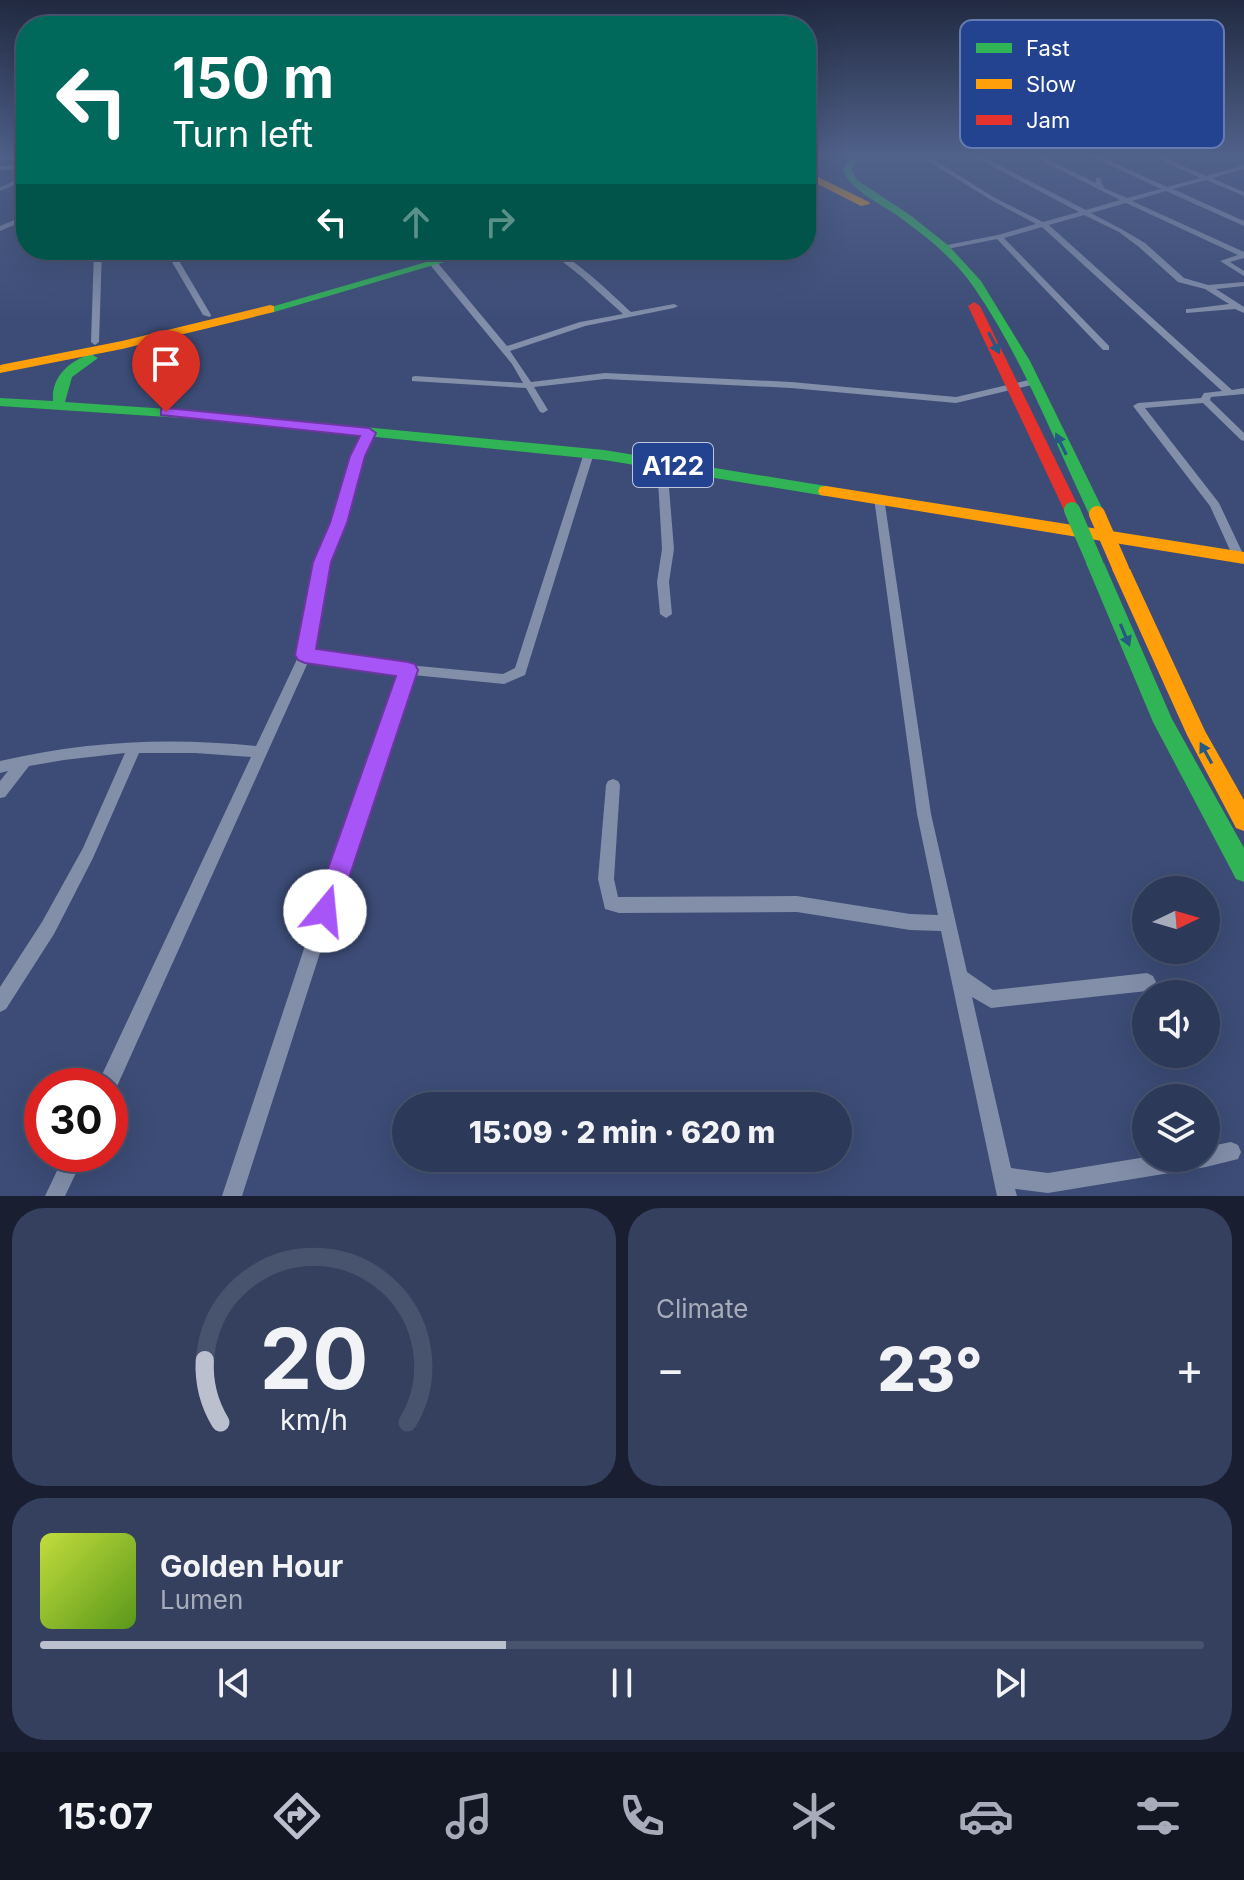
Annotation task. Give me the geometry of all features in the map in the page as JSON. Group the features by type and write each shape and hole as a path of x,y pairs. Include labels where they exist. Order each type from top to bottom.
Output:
{"highway":[{"path":"868,210 891,221"},
{"path":"874,210 891,221 947,271 968,296 1024,384 1097,514 1197,735 1244,821"},
{"path":"892,210 945,248 977,283 1024,384 1072,510 1163,722 1244,871"},
{"path":"8,364 419,260"},
{"path":"8,364 114,348 421,260"},
{"path":"59,400 61,381 68,371 114,348"},
{"path":"8,364 3,387 33,404"},
{"name":"A122","path":"8,364 26,391 42,398 98,407"},
{"path":"0,402 33,404"},
{"name":"A122","path":"33,404 98,407 589,453 1241,557"}],"street":[{"path":"1016,210 1041,224 1228,391"},
{"path":"1081,210 1139,242 1186,283 1208,287 1244,284"},
{"path":"945,248 999,237 1093,210"},
{"path":"1148,210 1244,256"},
{"path":"1212,210 1244,224"},
{"path":"999,237 1106,348"},
{"path":"1244,256 1224,261 1244,274"},
{"path":"95,342 98,260"},
{"path":"176,260 207,315"},
{"path":"433,260 504,350 543,410"},
{"path":"565,260 629,315"},
{"path":"1208,287 1240,309"},
{"path":"504,350 564,329 674,306"},
{"path":"1189,311 1240,309"},
{"path":"415,379 529,385 605,376 791,385 956,400 1024,384"},
{"path":"1205,400 1207,395 1244,391"},
{"path":"1241,557 1215,505 1138,406 1205,400 1244,438"},
{"path":"115,1068 305,655 322,562 338,523 357,456 369,433"},
{"path":"305,655 408,670 504,679 520,671 589,453"},
{"path":"662,463 668,549 663,582 666,614"},
{"path":"879,498 924,814 1005,1186 1048,1183 1132,1169"},
{"path":"232,1196 352,828 408,670"},
{"path":"0,767 94,748 175,746 261,752"},
{"path":"0,1003 48,928 88,853 134,749"},
{"path":"0,792 24,762"},
{"path":"613,785 606,879 611,903 797,904 910,922 949,923"},
{"path":"962,979 991,999 1132,984"},
{"path":"1220,1154 1231,1152"},
{"path":"55,1196 66,1172"}],"traffic: fast":[{"path":"895,210 945,248 977,283 1023,361 1097,514"},
{"path":"270,309 444,260"},
{"path":"59,400 64,379 78,365 91,358"},
{"path":"0,402 197,415 604,455 826,491"},
{"path":"1072,510 1095,563"},
{"path":"1095,563 1163,722 1244,871"}],"traffic: slow":[{"path":"0,369 122,345 270,309"},
{"path":"826,491 1244,558"},
{"path":"1097,514 1121,569"},
{"path":"1121,569 1197,735 1244,821"}],"traffic: jam":[{"path":"974,306 1072,510"}],"route":[{"path":"166,412 369,433 357,456 338,523 322,562 305,655 408,670 325,911"}]}
